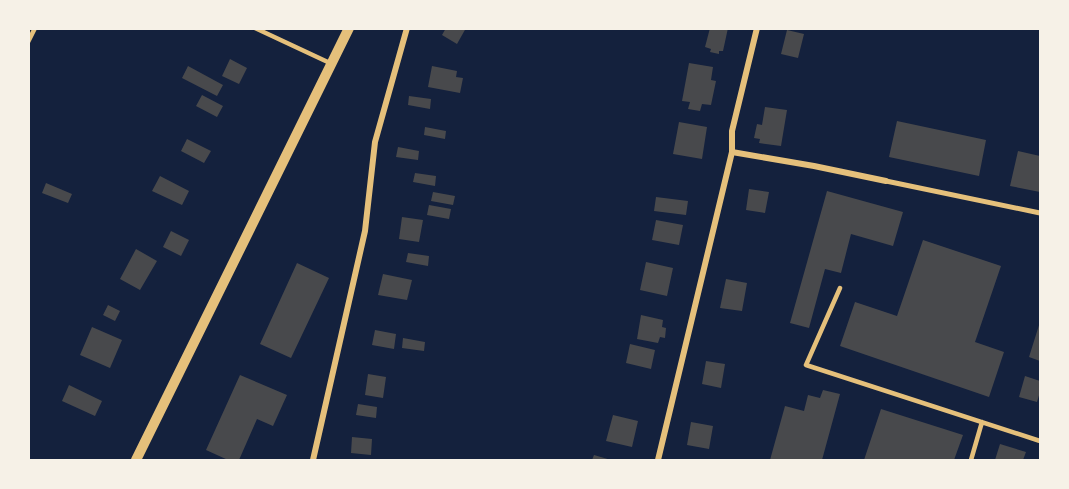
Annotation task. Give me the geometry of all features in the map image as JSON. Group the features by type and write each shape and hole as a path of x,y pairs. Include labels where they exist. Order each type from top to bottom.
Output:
{"street":[{"path":"136,460 349,28"},
{"path":"313,460 365,231 375,142 407,28"},
{"path":"658,460 732,152 732,131 757,28"},
{"path":"732,152 814,166 1041,213"}],"lane":[{"path":"28,42 35,28"},
{"path":"255,28 332,64"},
{"path":"840,288 806,365 1041,441"},
{"path":"971,460 982,422"}],"building":[{"path":"446,28 466,28 457,44 442,35"},
{"path":"710,28 728,28 723,51 719,51 719,54 710,52 711,49 705,47"},
{"path":"787,30 804,34 798,58 781,54"},
{"path":"230,59 247,68 239,84 222,76"},
{"path":"689,63 713,67 711,80 716,81 711,105 702,104 700,111 688,109 690,102 682,101"},
{"path":"188,66 223,85 217,96 182,78"},
{"path":"432,66 457,71 456,77 463,78 460,93 428,87"},
{"path":"202,95 223,106 217,117 196,106"},
{"path":"409,96 431,99 430,109 408,105"},
{"path":"765,107 787,110 781,146 759,143 760,139 754,138 757,124 762,125"},
{"path":"897,121 986,140 979,176 889,157"},
{"path":"679,122 707,127 702,159 673,154"},
{"path":"425,127 446,131 445,139 424,135"},
{"path":"187,139 211,151 204,163 181,151"},
{"path":"398,147 419,151 418,160 396,157"},
{"path":"1018,151 1040,156 1040,192 1010,186"},
{"path":"415,173 436,176 435,186 413,182"},
{"path":"160,176 189,191 182,205 152,191"},
{"path":"46,183 72,194 68,203 42,193"},
{"path":"749,189 769,192 765,213 746,210"},
{"path":"827,191 903,212 893,246 851,234 841,273 825,269 809,328 790,323"},
{"path":"433,192 455,196 453,205 431,201"},
{"path":"656,197 688,201 686,215 654,211"},
{"path":"429,205 451,209 449,219 427,215"},
{"path":"402,217 423,220 419,242 399,239"},
{"path":"656,220 683,225 679,245 652,240"},
{"path":"171,231 189,240 181,256 163,247"},
{"path":"923,240 1001,266 975,342 1004,352 989,397 840,346 855,302 897,316"},
{"path":"136,249 157,261 140,290 120,279"},
{"path":"408,253 429,256 428,266 406,262"},
{"path":"646,262 673,268 667,296 640,290"},
{"path":"297,263 329,278 291,358 260,344"},
{"path":"383,274 412,280 407,300 378,295"},
{"path":"726,279 747,283 742,311 720,308"},
{"path":"108,305 120,311 115,321 103,315"},
{"path":"641,315 663,320 662,327 666,328 665,338 660,337 658,343 637,339"},
{"path":"1040,322 1040,361 1029,357"},
{"path":"92,327 122,340 110,368 80,355"},
{"path":"375,330 396,334 394,349 372,345"},
{"path":"403,338 425,342 424,351 402,348"},
{"path":"630,344 655,350 651,369 626,363"},
{"path":"706,361 725,364 721,388 702,384"},
{"path":"368,374 386,377 383,398 365,395"},
{"path":"240,375 287,395 273,426 257,419 239,460 228,460 206,450"},
{"path":"1025,376 1040,381 1037,402 1019,397"},
{"path":"69,385 102,401 95,416 62,401"},
{"path":"823,390 840,394 822,460 770,460 785,406 804,411 808,395 820,398"},
{"path":"358,404 377,407 376,418 356,415"},
{"path":"881,409 963,435 954,460 864,460"},
{"path":"613,415 638,421 632,447 606,441"},
{"path":"691,422 713,426 709,449 687,445"},
{"path":"352,437 372,439 371,455 351,453"},
{"path":"1000,444 1026,452 1023,460 995,460"},
{"path":"594,455 611,460 592,460"}]}
